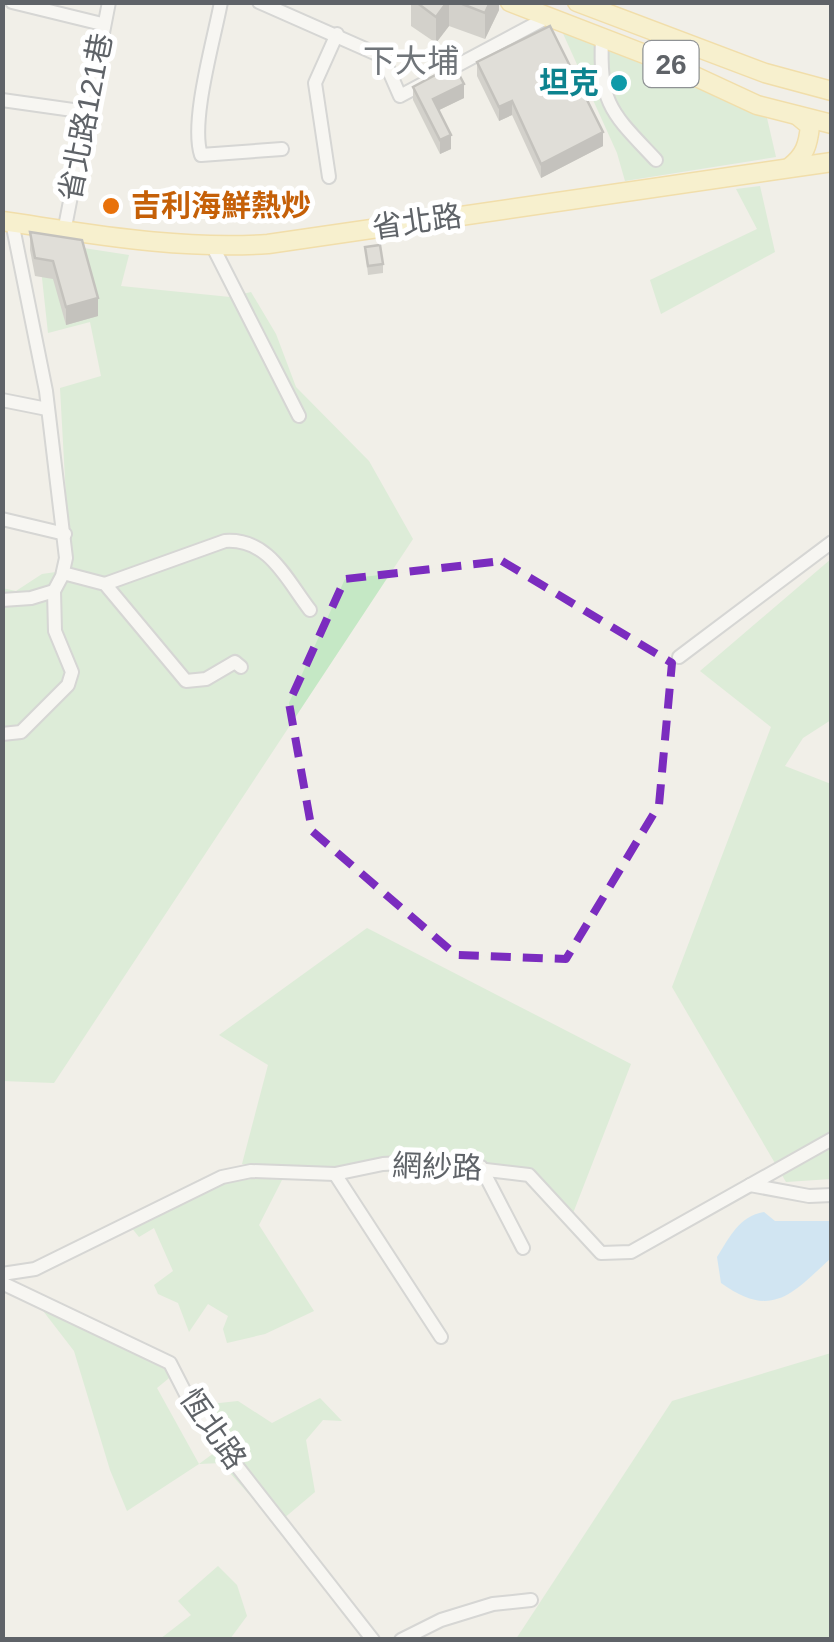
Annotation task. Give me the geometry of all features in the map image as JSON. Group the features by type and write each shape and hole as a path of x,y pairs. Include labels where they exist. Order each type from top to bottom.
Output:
{"main road":[{"name":"26","path":"510,2 660,60 757,105 832,124"},
{"name":"26","path":"583,4 765,73 832,91"},
{"path":"788,168 804,156 809,139 810,126 797,116"},
{"name":"省北路","path":"7,221 64,232 213,247 268,244 832,162"}],"street":[{"path":"12,2 102,24"},
{"name":"省北路121巷","path":"64,232 108,2"},
{"path":"221,2 199,118 197,142 201,154 282,149"},
{"path":"259,2 378,55 400,96 548,17"},
{"path":"329,177 315,82 337,34"},
{"path":"602,38 605,98 614,115 656,160"},
{"path":"2,100 86,112"},
{"path":"2,734 22,732 68,685 72,672 55,632 54,590 63,573 65,534 47,409 7,221"},
{"path":"213,247 299,416"},
{"path":"2,400 47,409"},
{"path":"2,520 65,534"},
{"path":"63,573 104,584 225,541 238,540 264,550 310,610"},
{"path":"678,657 832,542"},
{"path":"104,584 186,681 206,679 234,662 241,667"},
{"path":"2,600 31,598 54,590"},
{"name":"網紗路","path":"2,1274 29,1272 222,1177 251,1172 335,1174 382,1164 418,1162 529,1175 602,1253 631,1252 832,1139"},
{"path":"482,1167 523,1248"},
{"path":"335,1174 442,1336"},
{"path":"750,1185 809,1196 832,1194"},
{"name":"恆北路","path":"2,1282 170,1363 192,1406 222,1447 373,1640"},
{"path":"400,1640 441,1620 476,1609 531,1600"}],"highlighted area":[{"path":"502,561 672,663 659,805 566,959 456,955 312,831 289,703 345,579"}],"green space":[{"path":"561,29 767,118 776,157 625,181 617,153"},
{"path":"760,186 775,252 661,314 650,280 757,229 736,189"},
{"path":"38,241 129,255 121,286 230,297 251,292 276,334 296,387 369,461 413,539 54,1083 3,1081 2,588 16,591 42,574 70,570 60,388 101,376 90,322 48,333"},
{"path":"831,559 831,720 803,738 785,766 831,784 831,1179 786,1182 672,987 771,727 700,671"},
{"path":"367,928 631,1064 570,1221 528,1175 481,1167 335,1174 242,1164 268,1065 219,1035"},
{"path":"258,1178 282,1180 259,1225 314,1311 265,1334 227,1343 223,1329 228,1316 208,1304 189,1332 178,1303 158,1294 154,1285 173,1271 154,1228 139,1237 131,1227 212,1185"},
{"path":"37,1303 174,1374 157,1388 199,1464 127,1511 110,1470 74,1351"},
{"path":"831,1353 831,1639 516,1639 672,1401"},
{"path":"320,1398 342,1421 323,1420 306,1440 315,1492 283,1519 279,1528 221,1463 199,1464 222,1447 192,1406 238,1401 272,1423"},
{"path":"218,1566 237,1585 247,1616 230,1639 160,1639 191,1615 178,1601"}],"water":[{"path":"764,1212 775,1221 831,1221 832,1257 793,1291 768,1301 754,1300 721,1283 717,1257 742,1223"}],"building":[{"path":"416,2 447,2 436,17"},
{"path":"457,2 490,2 485,13"},
{"path":"550,26 603,132 541,164 512,101 499,107 477,62"},
{"path":"454,65 464,84 433,99 451,135 440,140 413,87"},
{"path":"30,232 82,240 98,298 66,307 53,261 35,258"},
{"path":"380,245 383,264 368,266 365,247"}],"place":[{"name":"坦克","path":"619,83"},
{"name":"吉利海鮮熱炒","path":"111,206"}],"district":[{"name":"下大埔","path":"411,61"}]}
